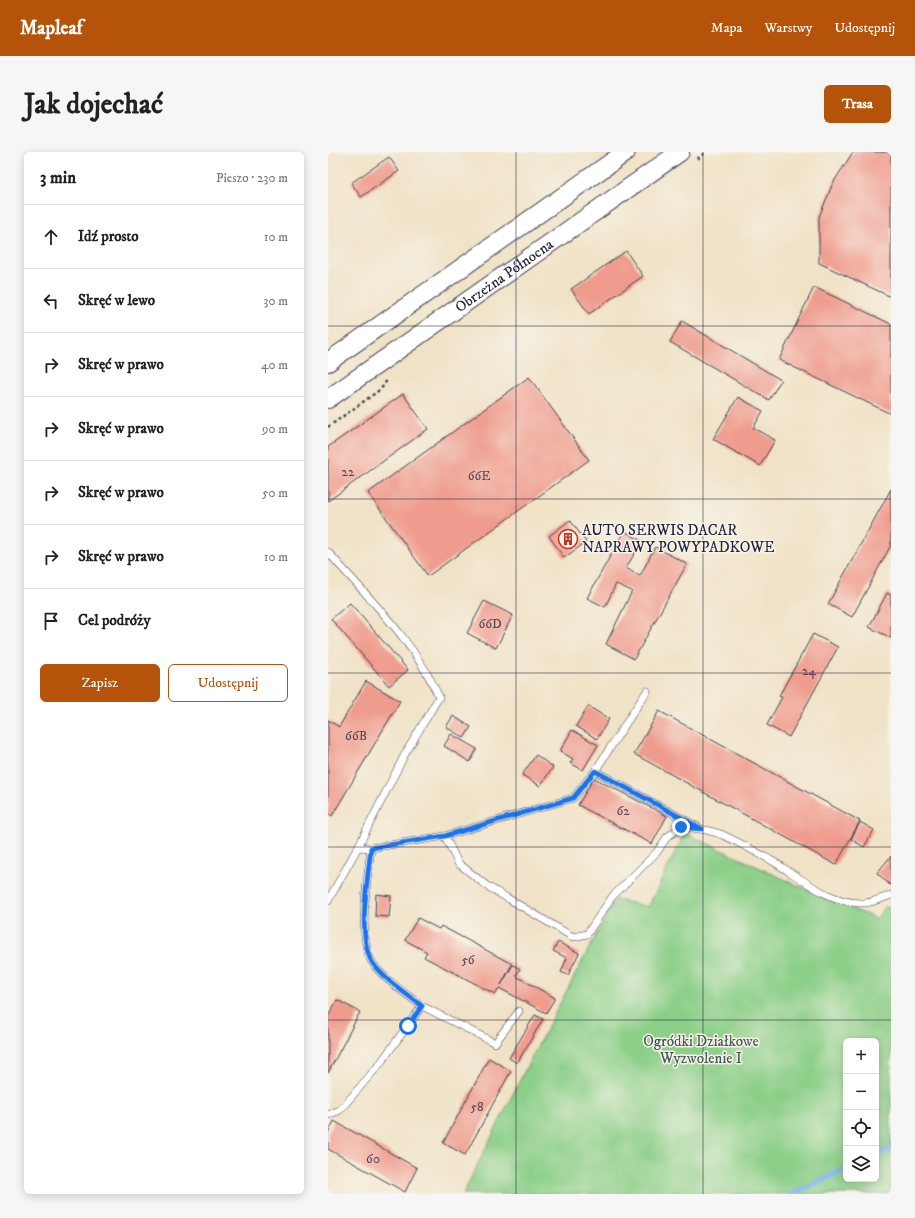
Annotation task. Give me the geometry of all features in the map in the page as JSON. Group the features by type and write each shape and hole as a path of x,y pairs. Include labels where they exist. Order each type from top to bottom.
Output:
{"street":[{"path":"328,362 626,152"},
{"name":"Obrzeżna Północna","path":"328,399 680,152"}],"lane":[{"path":"328,552 361,591 390,619 416,655 440,697 405,754 358,847 328,901"},
{"path":"358,847 371,848 445,836 573,798 595,771 646,691"},
{"path":"595,771 702,829"},
{"path":"445,836 458,863 487,886 573,937 587,934 612,896 657,852 667,837 681,827 702,829 724,835 804,881 847,902 866,903 891,895"},
{"path":"371,848 363,924 370,958 384,975 422,1006 495,1043 519,1011"},
{"path":"328,1115 340,1110 379,1065 422,1006"}],"green space":[{"name":"Ogródki Działkowe Wyzwolenie I","path":"685,833 820,896 877,919 884,907 891,906 891,1194 463,1194 524,1072 615,899 648,907"}],"building":[{"path":"853,152 891,152 891,297 819,263 819,217 833,183"},
{"path":"389,157 399,171 361,197 351,183"},
{"path":"626,251 643,276 589,314 571,289"},
{"path":"814,287 891,324 891,414 779,360"},
{"path":"682,321 781,380 769,400 670,342"},
{"path":"529,377 589,460 428,576 368,493"},
{"path":"403,394 428,429 328,501 328,447"},
{"path":"738,397 763,411 753,428 775,440 760,466 713,439"},
{"path":"891,489 891,545 852,617 828,604"},
{"name":"AUTO SERWIS DACAR NAPRAWY POWYPADKOWE","path":"570,520 586,542 564,558 549,536"},
{"path":"624,531 642,541 626,568 640,576 655,547 687,564 634,659 606,644 632,591 616,584 605,607 587,598"},
{"path":"887,593 891,595 891,638 869,627"},
{"path":"484,601 513,615 496,648 467,633"},
{"path":"350,603 408,670 389,686 331,619"},
{"path":"813,634 838,647 789,737 767,725 782,697 779,696"},
{"path":"366,681 400,701 332,816 328,813 328,720 339,727"},
{"path":"588,706 609,719 597,739 576,726"},
{"path":"659,711 860,821 836,865 634,754"},
{"path":"453,716 471,727 464,738 446,727"},
{"path":"572,730 598,745 583,770 570,763 573,759 560,751"},
{"path":"451,734 477,749 470,762 444,746"},
{"path":"536,755 553,767 540,786 522,775"},
{"path":"594,778 667,816 652,844 578,805"},
{"path":"860,822 874,830 864,847 851,839"},
{"path":"891,856 891,884 890,885 877,873"},
{"path":"376,894 391,896 389,917 375,916"},
{"path":"418,918 439,929 441,926 512,964 501,985 513,965 520,969 516,976 555,998 546,1013 499,988 495,994 424,957 427,952 405,940"},
{"path":"558,942 579,953 568,975 561,972 567,958 553,951"},
{"path":"337,1000 360,1012 328,1073 328,1017"},
{"path":"535,1015 543,1019 517,1063 509,1058"},
{"path":"489,1058 511,1071 465,1155 443,1143"},
{"path":"334,1121 417,1168 405,1192 328,1149 328,1133"}],"waterway":[{"path":"879,1154 891,1148"},
{"path":"792,1194 843,1170"}],"place":[{"name":"AUTO SERWIS DACAR NAPRAWY POWYPADKOWE","path":"568,539"}],"route":[{"path":"408,1026 422,1006 384,975 370,958 363,924 371,848 445,836 573,798 595,771 702,829 681,827"}]}
